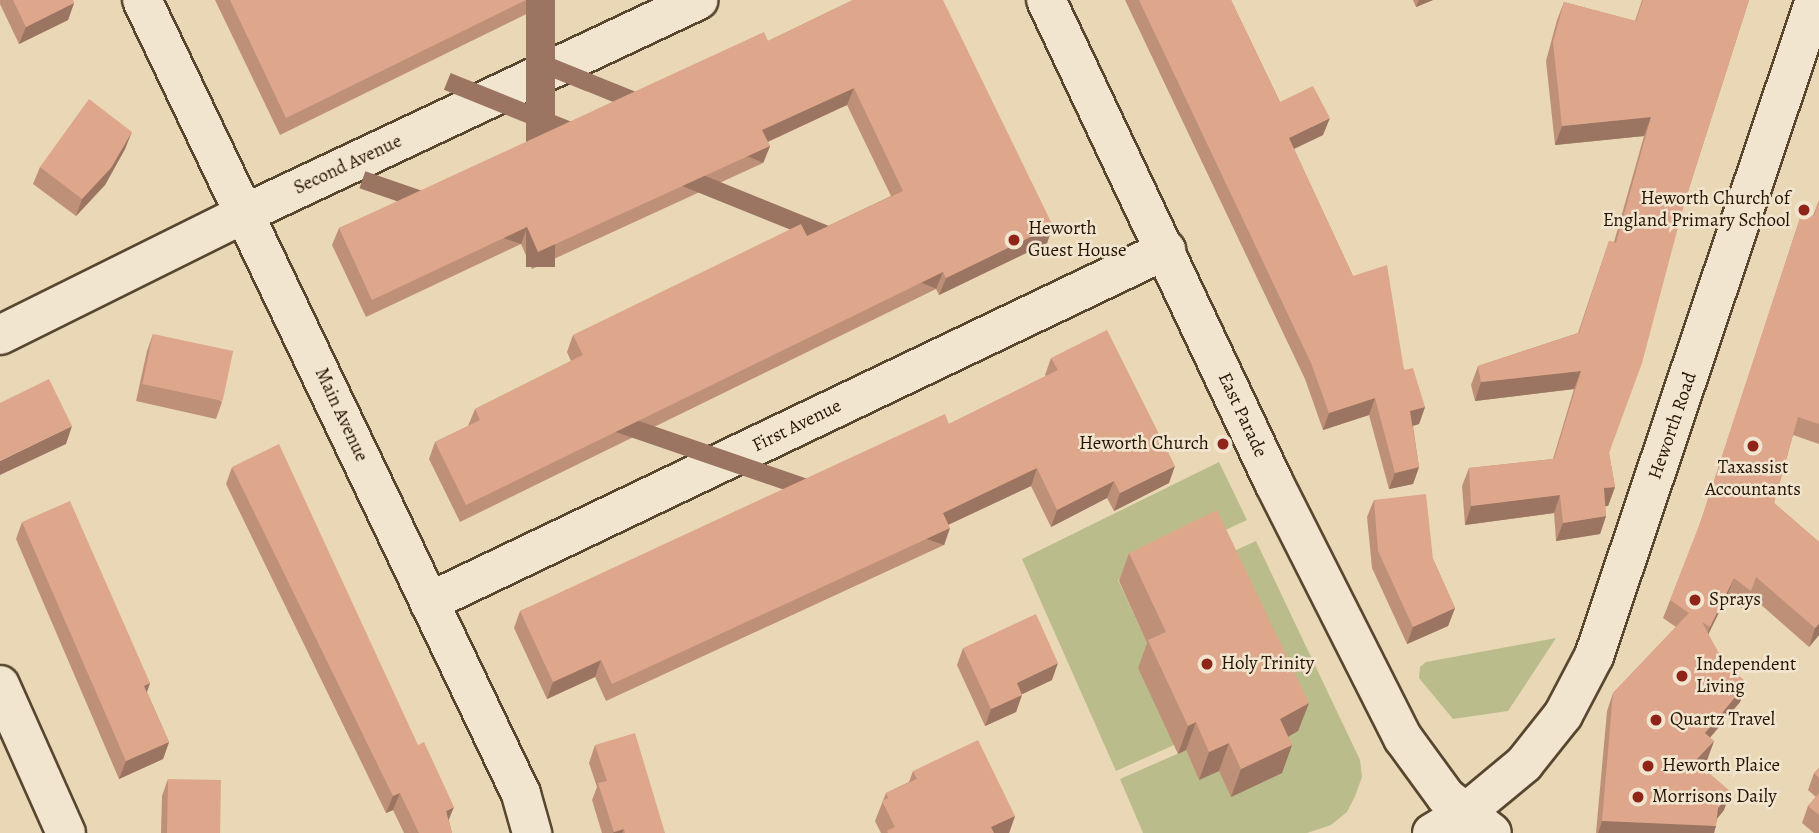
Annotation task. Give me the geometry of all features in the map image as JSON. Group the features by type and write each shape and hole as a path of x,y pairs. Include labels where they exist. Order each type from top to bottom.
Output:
{"street":[{"name":"Main Avenue","path":"142,0 522,794 532,833"},
{"name":"Second Avenue","path":"0,335 246,213 698,0"},
{"name":"East Parade","path":"1046,0 1274,483 1403,738 1426,775 1478,823"},
{"name":"Heworth Road","path":"1432,833 1478,823 1549,734 1594,656 1815,0"},
{"name":"First Avenue","path":"429,602 1166,250"},
{"path":"0,685 66,833"}],"green space":[{"path":"1219,462 1247,520 1118,580 1155,660 1174,745 1116,771 1022,559"},
{"path":"1256,541 1360,760 1362,777 1355,796 1347,812 1331,825 1307,833 1143,833 1120,779 1186,750 1199,780 1298,731 1203,565"},
{"path":"1556,638 1508,711 1453,719 1419,678 1420,667 1426,662"}],"building":[{"path":"13,0 73,0 74,3 26,27"},
{"path":"230,0 526,0 286,118"},
{"path":"853,0 943,0 1053,226 946,278 943,272 466,505 435,442 480,420 475,409 583,355 573,335 801,224 807,236 903,191 854,88 762,130 770,146 538,252 527,227 372,300 339,228 764,32 768,41"},
{"path":"1139,0 1231,0 1280,102 1313,86 1330,118 1289,138 1353,276 1387,265 1404,370 1413,368 1425,407 1410,411 1419,467 1395,473 1375,398 1329,413 1311,363"},
{"path":"1643,0 1749,0 1685,201 1642,363 1609,453 1615,487 1604,488 1606,516 1563,523 1560,495 1471,506 1469,468 1554,459 1581,371 1481,382 1478,366 1579,333 1609,241 1616,243 1651,117 1562,126 1553,42 1564,2 1636,21"},
{"path":"89,99 132,132 111,168 82,199 40,167"},
{"path":"1819,201 1819,424 1798,417 1774,503 1819,542 1819,624 1815,628 1756,577 1751,591 1734,578 1710,627 1702,622 1724,663 1747,683 1705,733 1714,741 1695,761 1731,792 1718,808 1716,826 1602,821 1613,693 1689,613 1670,600 1700,523 1802,212 1814,216"},
{"path":"1107,330 1175,466 1120,493 1114,481 1057,510 1037,468 943,513 950,528 612,684 601,660 553,682 520,611 945,414 949,424 1058,370 1051,358"},
{"path":"153,334 233,351 223,401 142,384"},
{"path":"49,379 72,426 0,461 0,403"},
{"path":"279,444 418,745 424,742 454,807 446,811 452,833 419,833 400,793 393,796 232,467"},
{"path":"1426,494 1433,559 1455,608 1413,627 1378,551 1374,500"},
{"path":"70,501 150,683 144,686 169,742 126,761 22,522"},
{"name":"Holy Trinity","path":"1217,510 1309,703 1280,719 1292,745 1241,769 1229,743 1209,752 1196,722 1188,726 1148,640 1166,632 1129,553"},
{"path":"1036,614 1058,663 1017,683 1022,695 991,709 963,648"},
{"path":"635,733 665,833 625,833 624,829 614,832 598,783 607,781 595,745"},
{"path":"978,740 1015,816 991,827 994,833 888,833 887,831 895,827 882,801 888,798 886,793 917,779 913,771"},
{"path":"168,779 221,780 220,833 167,833"},
{"path":"1819,793 1819,815 1808,806"}],"place":[{"name":"Heworth Church of England Primary School","path":"1804,210"},
{"name":"Heworth Guest House","path":"1014,240"},
{"name":"Heworth Church","path":"1223,444"},
{"name":"Taxassist Accountants","path":"1753,446"},
{"name":"Sprays","path":"1695,600"},
{"name":"Holy Trinity","path":"1207,664"},
{"name":"Independent Living","path":"1682,676"},
{"name":"Quartz Travel","path":"1656,720"},
{"name":"Heworth Plaice","path":"1648,766"},
{"name":"Morrisons Daily","path":"1638,797"}]}
